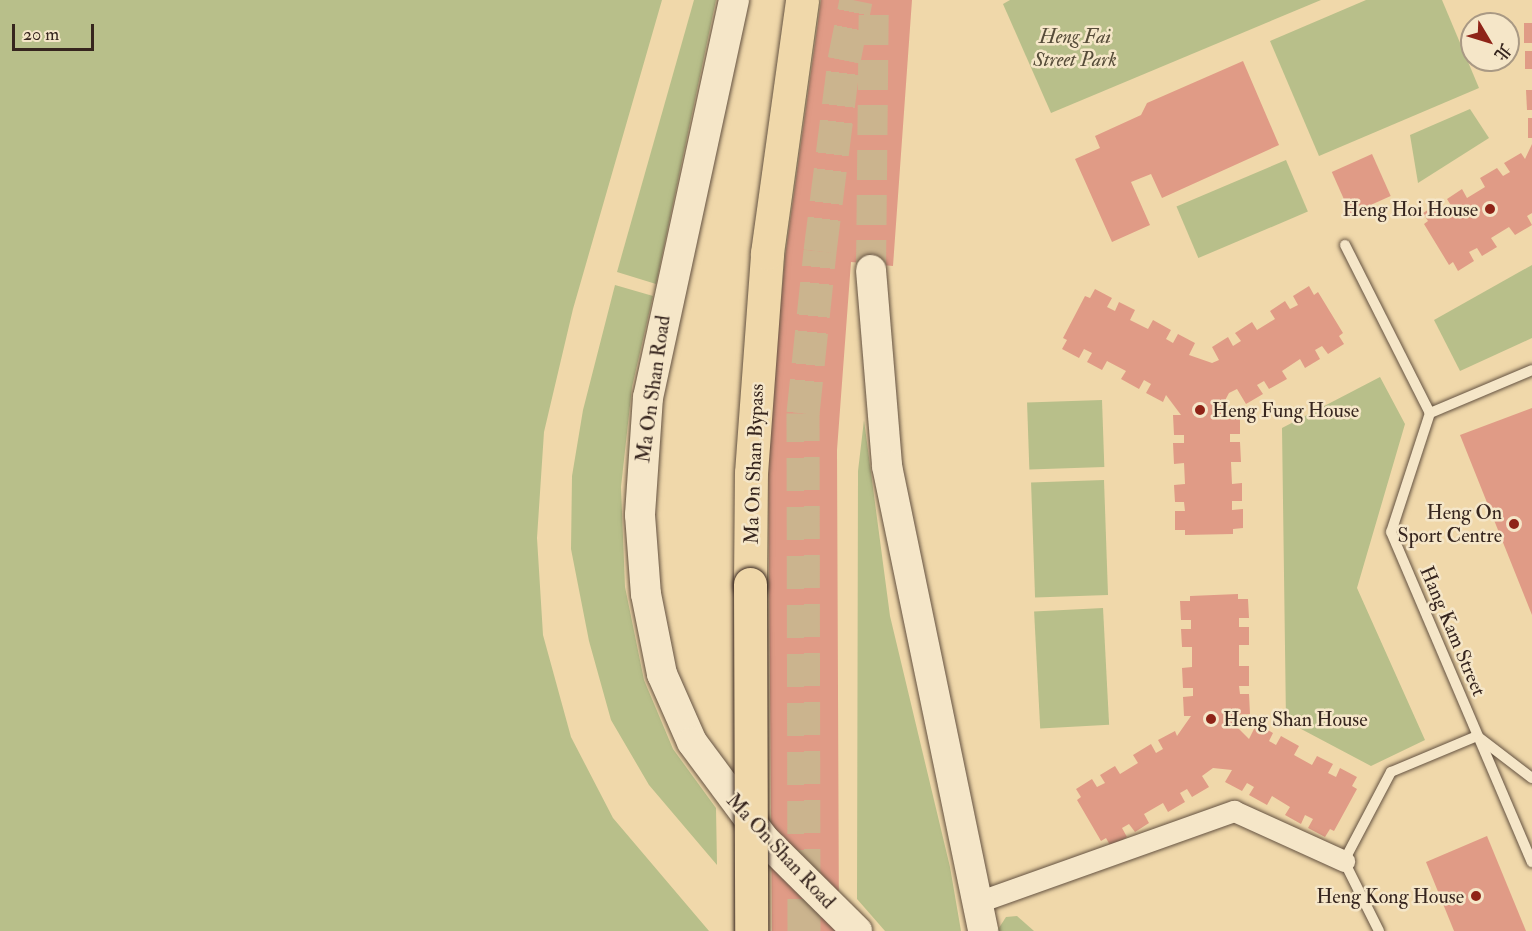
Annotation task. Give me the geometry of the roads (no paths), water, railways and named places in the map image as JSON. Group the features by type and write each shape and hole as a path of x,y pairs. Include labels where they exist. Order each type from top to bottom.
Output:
{"main road":[{"name":"Ma On Shan Road","path":"734,0 648,397 640,515 646,594 662,674 692,742 764,839 856,931"},
{"name":"Ma On Shan Bypass","path":"751,931 752,473 768,253 802,0"},
{"path":"871,270 887,466 983,931"}],"street":[{"path":"978,902 1234,811 1344,861"}],"lane":[{"path":"1345,245 1430,413 1532,370"},
{"name":"Hang Kam Street","path":"1430,413 1391,532 1532,862"},
{"path":"1378,931 1344,861 1391,772 1477,736 1532,778"}],"tunnel":[{"path":"804,931 803,413 820,251 844,60 856,0"},
{"path":"871,270 874,0"}],"place":[{"name":"Heng Hoi House","path":"1490,209"},
{"name":"Heng Fung House","path":"1200,410"},
{"name":"Heng On Sport Centre","path":"1514,524"},
{"name":"Heng Shan House","path":"1211,719"},
{"name":"Heng Kong House","path":"1476,896"}],"park label":[{"name":"Heng Fai Street Park","path":"1075,48"}]}
